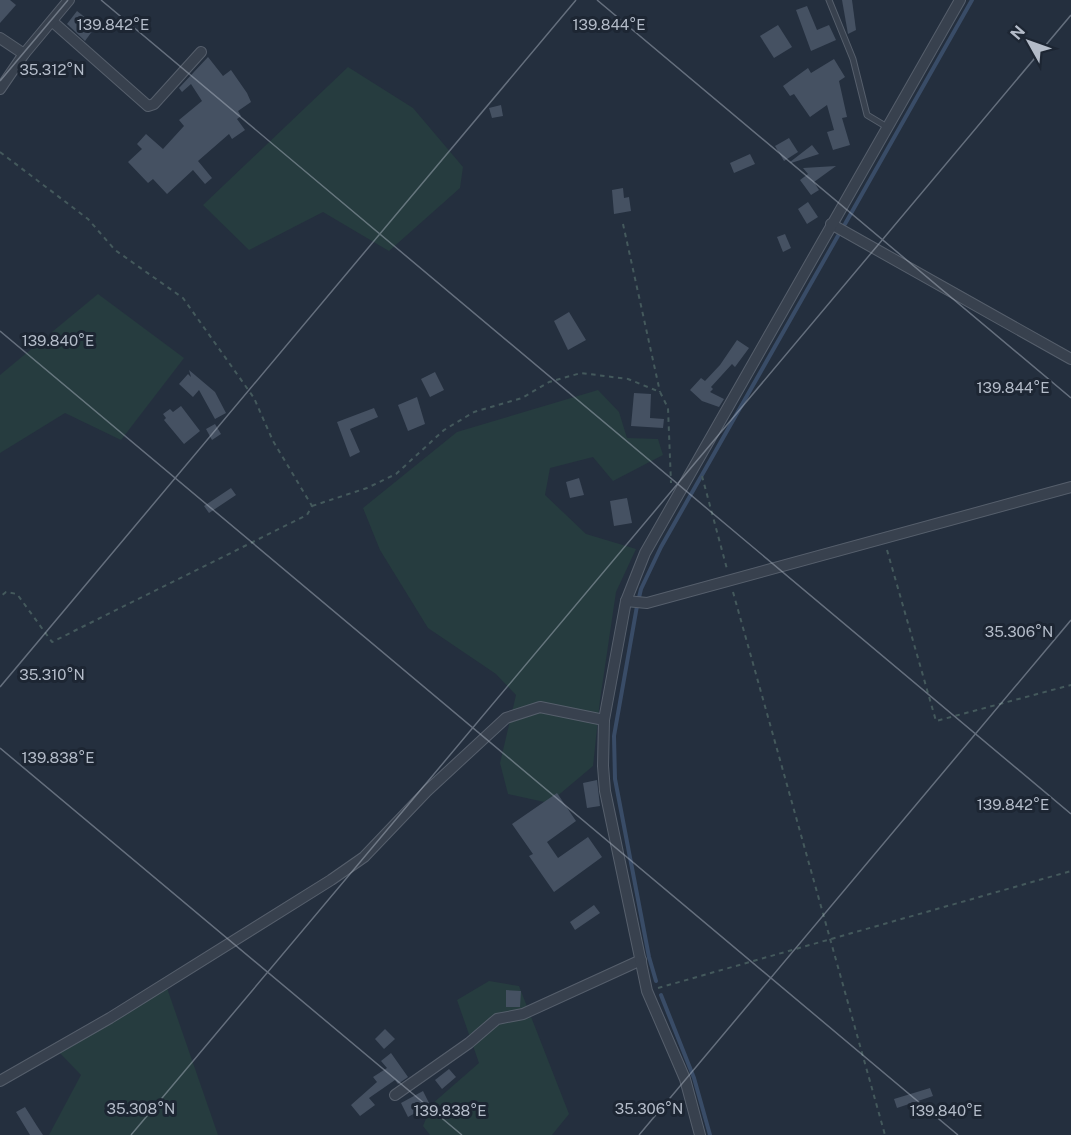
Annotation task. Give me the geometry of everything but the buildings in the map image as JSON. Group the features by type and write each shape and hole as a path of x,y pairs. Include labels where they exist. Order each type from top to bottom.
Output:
{"street":[{"path":"0,89 24,54 69,0"},
{"path":"700,1135 685,1079 647,991 605,791 602,745 604,720 629,601 641,561 672,504 960,0"},
{"path":"52,22 141,102 148,105 154,104 201,52"},
{"path":"0,38 24,54"},
{"path":"831,224 1071,359"},
{"path":"629,601 644,603 1071,487"},
{"path":"0,1081 110,1018 331,880 364,856 427,791 506,718 540,707 604,720"},
{"path":"395,1095 469,1043 497,1018 523,1014 641,960"}],"lane":[{"path":"829,0 853,59 867,115 887,127"}],"path":[{"path":"0,152 88,219 115,250 183,298 254,398 273,441 312,506"},
{"path":"623,224 660,392 668,408 672,504"},
{"path":"0,597 6,592 17,594 52,642 307,515 312,506 367,488 396,474 444,430 474,412 522,398 549,382 581,373 628,380 660,392"},
{"path":"703,480 828,938 885,1135"},
{"path":"884,538 936,721 1071,685"},
{"path":"647,991 1071,871"}],"green space":[{"path":"348,67 413,108 463,167 460,188 389,251 323,212 249,250 203,205"},
{"path":"98,294 184,358 121,440 65,413 0,453 0,375"},
{"path":"598,390 619,412 627,438 658,439 663,455 613,481 593,457 550,468 545,495 586,534 636,549 616,592 593,766 549,803 508,794 500,763 516,695 496,674 428,628 380,550 363,508 457,432"},
{"path":"489,981 519,986 569,1114 552,1135 430,1135 423,1126 432,1104 479,1063 457,1000"},
{"path":"167,988 218,1135 49,1135 81,1075 58,1051"}],"waterway":[{"path":"845,224 972,0"},
{"path":"656,981 649,957 615,779 614,736 641,589 661,547 839,234"},
{"path":"661,995 694,1078 710,1135"}]}
